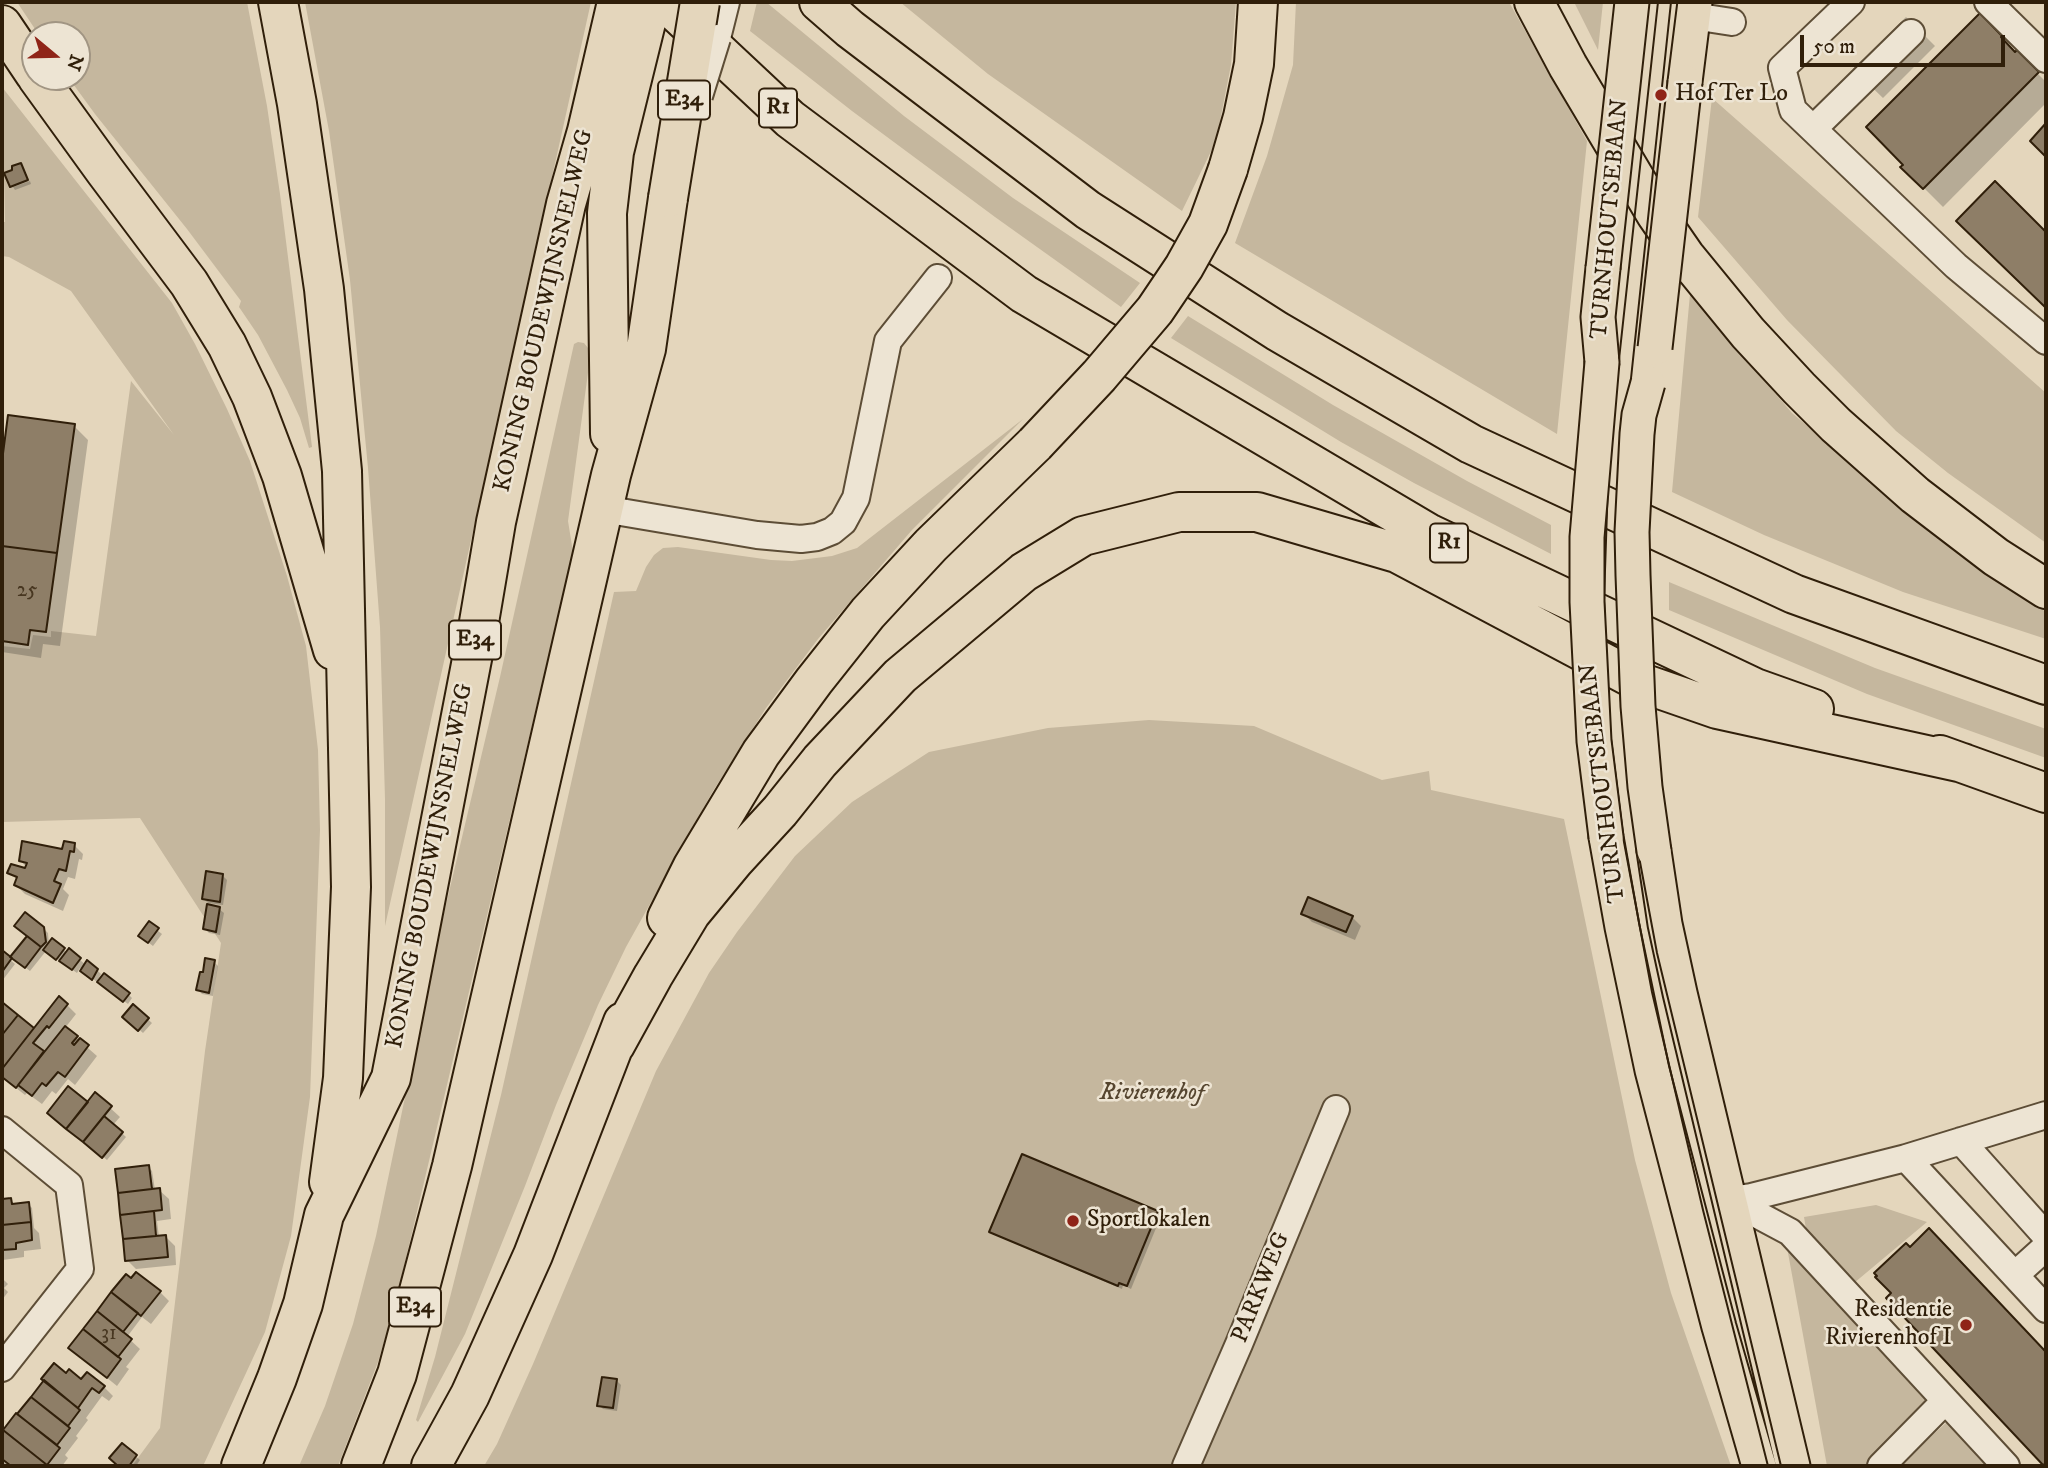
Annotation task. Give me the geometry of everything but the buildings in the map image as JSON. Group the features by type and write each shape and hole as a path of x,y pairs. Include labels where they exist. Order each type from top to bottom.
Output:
{"highway":[{"path":"278,2 301,131 335,381 342,471 351,887 343,1078 324,1215"},
{"name":"KONING BOUDEWIJNSNELWEG","path":"241,1466 277,1378 303,1304 324,1215 391,1078 496,522 563,218 601,142 617,2"},
{"name":"E34","path":"607,492 607,213 601,142 651,2"},
{"name":"R1","path":"665,2 790,119 1024,294 1430,534 1755,688 2046,793"},
{"name":"E34","path":"360,1466 397,1374 452,1166 607,492 646,349 700,2"},
{"path":"819,2 850,29 1088,210 1276,331 1471,444 1794,594 2046,685"},
{"path":"431,1466 470,1395 533,1255 650,953 693,866 761,753 869,613 932,545 1099,376 1155,310 1184,267 1208,224 1243,117 1254,64 1258,2"},
{"path":"1534,2 1568,66 1656,214 1702,278 1748,333 1836,425 1915,495 1997,557 2046,589"},
{"path":"2,25 21,54"},
{"path":"47,91 189,283 227,345 252,397 282,475 348,703"},
{"path":"615,1045 691,913 820,761 900,676 1024,572 1083,536 1179,512 1257,512 1397,553 1642,683 1717,709 1963,763"}],"main road":[{"name":"TURNHOUTSEBAAN","path":"1632,2 1598,317 1602,362 1587,537 1587,602 1594,741 1606,837 1622,927 1653,1070 1718,1327 1759,1466"},
{"name":"TURNHOUTSEBAAN","path":"1694,9 1655,348 1637,434 1632,532 1638,706 1645,786 1663,911 1793,1466"}],"street":[{"name":"E34","path":"668,198 726,2"},
{"path":"1851,2 1783,68 1793,110 1956,266 2046,341"},
{"path":"1988,2 2046,60"},
{"path":"1694,9 1732,22"},
{"path":"1813,129 1910,33"},
{"path":"607,492 779,537 809,538 832,531 843,522 856,498 888,341 938,278"},
{"name":"PARKWEG","path":"1186,1466 1335,1109"},
{"path":"1730,1200 1906,1158 2046,1115"},
{"path":"2,1130 69,1185 80,1269 2,1368"},
{"path":"1961,1141 2046,1236"},
{"path":"1906,1158 2046,1309"},
{"path":"1730,1200 1790,1232 2006,1466"},
{"path":"2015,1275 2046,1247"},
{"path":"1881,1466 1945,1401"}],"green space":[{"path":"17,2 247,2 280,194 312,447 309,448 300,418 287,390 258,335 239,307 241,301 78,91 91,91 91,21 30,21"},
{"path":"305,2 591,2 385,926 385,799 380,627 368,468 350,280 329,131"},
{"path":"757,2 766,2 904,116 1013,198 1140,283 1121,307 995,217 750,31"},
{"path":"900,2 1236,2 1231,65 1216,141 1182,211 988,74"},
{"path":"1296,2 1509,2 1587,141 1557,434 1235,243 1267,156 1293,65"},
{"path":"1574,2 1603,2 1598,50"},
{"path":"2,87 172,303 195,344 250,461 306,646 318,750 320,830 310,1097 291,1236 265,1332 203,1466 132,1466 160,1428 205,1051 221,943 140,818 2,822 2,646 30,649 33,635 51,637 51,631 96,636 131,381 174,435 71,291 9,257 2,256 2,222 5,222"},
{"path":"1712,98 2046,393 2046,543 1948,473 1896,431 1787,320 1698,217"},
{"path":"1690,294 1792,413 1958,554 2046,612 2046,639 1903,592 1764,535 1672,492"},
{"path":"1188,316 1333,405 1551,525 1551,554 1341,442 1171,338"},
{"path":"584,343 588,348 590,358 568,521 573,552 394,1309 378,1362 338,1466 299,1466 325,1406 353,1324 376,1236 440,930 574,344"},
{"path":"1023,419 912,530 818,639 766,708 713,791 626,947 598,1005 465,1334 418,1422 416,1420 435,1357 501,1095 614,592 636,591 646,567 663,548 678,547 792,561 832,556 857,548"},
{"path":"1669,582 1875,668 2046,729 2046,758 1867,694 1669,610"},
{"name":"Rivierenhof","path":"1149,720 1254,726 1382,780 1429,771 1431,790 1564,819 1635,1160 1671,1293 1731,1466 484,1466 497,1444 533,1364 656,1071 709,973 795,856 852,802 929,752 1048,728"},
{"path":"1876,1205 1927,1222 1854,1283 1807,1235 1804,1217"},
{"path":"1786,1242 1929,1400 1865,1466 1827,1466"},
{"path":"1947,1422 1993,1466 1898,1466"}],"tram line":[{"path":"1658,2 1609,451 1604,600 1609,723 1624,842 1652,992 1703,1210 1768,1466"},
{"path":"1671,2 1622,463 1617,572 1620,691 1637,846 1657,953 1781,1466"}],"place":[{"name":"Hof Ter Lo","path":"1661,95"},
{"name":"Sportlokalen","path":"1073,1221"},
{"name":"Residentie Rivierenhof I","path":"1966,1325"}]}
